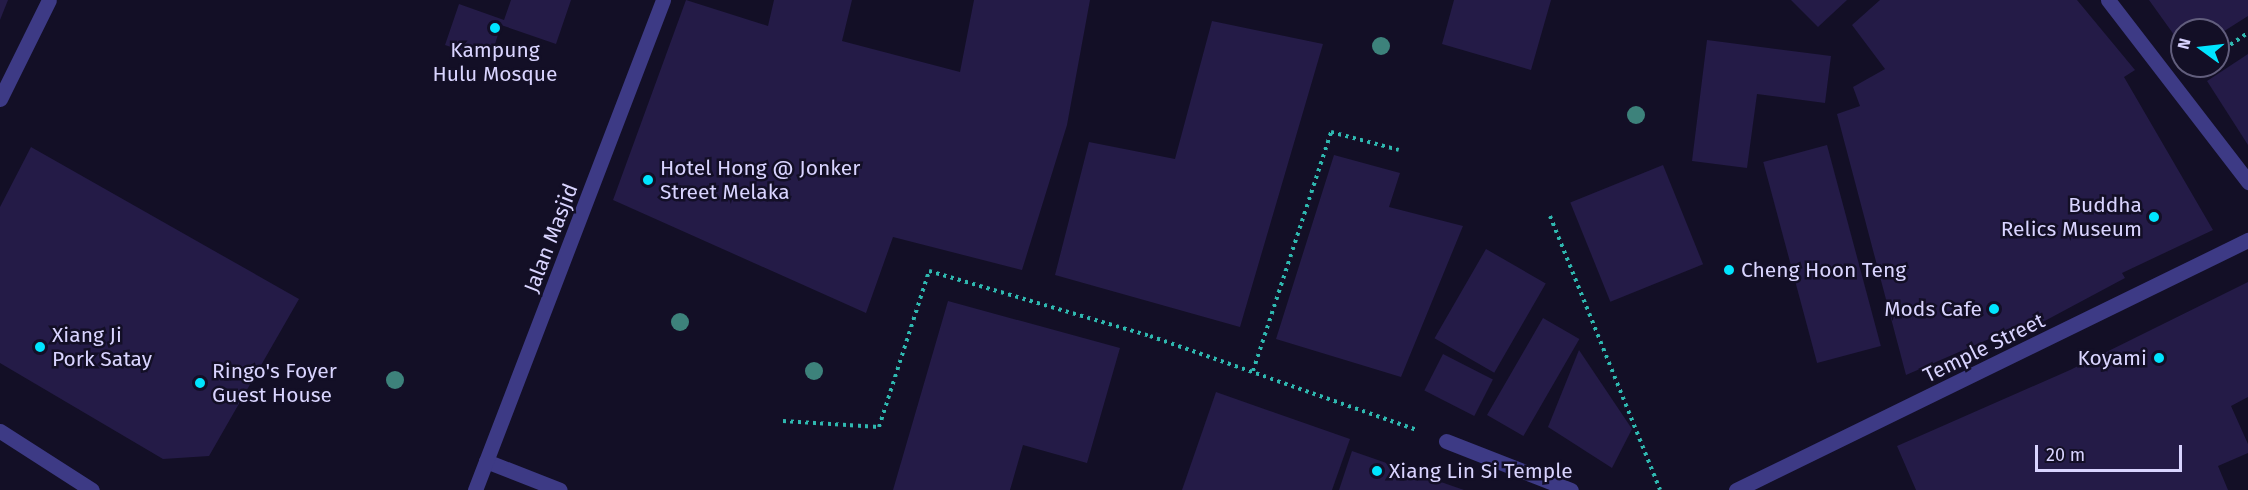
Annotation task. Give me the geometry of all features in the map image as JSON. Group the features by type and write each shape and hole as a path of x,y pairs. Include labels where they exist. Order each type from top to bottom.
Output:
{"street":[{"path":"0,99 49,0"},
{"name":"Jalan Masjid","path":"475,490 663,0"},
{"path":"2108,0 2248,182"},
{"name":"Temple Street","path":"1736,490 2248,240"},
{"path":"0,431 92,490"},
{"path":"1446,441 1571,490"},
{"path":"486,460 560,490"}],"path":[{"path":"2230,45 2248,33"},
{"path":"1253,371 1331,132 1399,150"},
{"path":"1550,216 1660,490"},
{"path":"783,421 879,427 929,271 1150,336 1446,441"}],"building":[{"path":"0,0 8,0 0,20"},
{"path":"511,0 571,0 556,44 501,25 490,60 445,45 459,4 504,20"},
{"path":"686,0 768,26 774,0 852,0 842,41 960,72 974,0 1090,0 1067,125 1022,270 893,237 866,313 613,200"},
{"path":"1454,0 1551,0 1531,70 1442,44"},
{"path":"1791,0 1847,0 1818,27"},
{"path":"1880,0 2077,0 2135,70 2124,77 2213,230 2122,273 2125,278 2039,324 2035,319 1906,375 1837,114 1860,106 1853,87 1885,69 1852,25"},
{"path":"2149,0 2248,0 2248,16 2230,27 2230,18 2170,18 2170,29"},
{"path":"1212,21 1323,44 1240,327 1055,275 1089,142 1175,159"},
{"path":"1707,40 1831,56 1825,103 1757,94 1747,168 1692,161"},
{"path":"2248,54 2248,145 2207,81 2212,78 2230,78 2230,66"},
{"path":"1827,145 1881,346 1817,363 1763,162"},
{"path":"31,147 299,299 209,456 163,459 0,363 0,207"},
{"path":"1334,155 1400,173 1389,207 1463,226 1401,377 1276,339"},
{"path":"1663,165 1703,264 1610,302 1570,202"},
{"path":"1486,249 1546,284 1494,373 1434,338"},
{"path":"2248,282 2248,397 2231,406 2248,444 2248,453 2218,466 2228,490 1916,490 1897,446 2070,370"},
{"path":"948,301 1120,348 1087,463 1023,445 1010,490 893,490"},
{"path":"1543,318 1579,339 1523,436 1487,415"},
{"path":"1579,350 1632,429 1612,468 1548,427"},
{"path":"1443,354 1493,379 1474,416 1424,391"},
{"path":"1216,392 1350,439 1332,490 1182,490"},
{"name":"Xiang Lin Si Temple","path":"1352,451 1464,490 1339,490"}],"place":[{"name":"Kampung Hulu Mosque","path":"495,28"},
{"name":"Hotel Hong @ Jonker Street Melaka","path":"648,180"},
{"name":"Buddha Relics Museum","path":"2154,217"},
{"name":"Cheng Hoon Teng","path":"1729,270"},
{"name":"Mods Cafe","path":"1994,309"},
{"name":"Xiang Ji Pork Satay","path":"40,347"},
{"name":"Koyami","path":"2159,358"},
{"name":"Ringo's Foyer Guest House","path":"200,383"},
{"name":"Xiang Lin Si Temple","path":"1377,471"}]}
